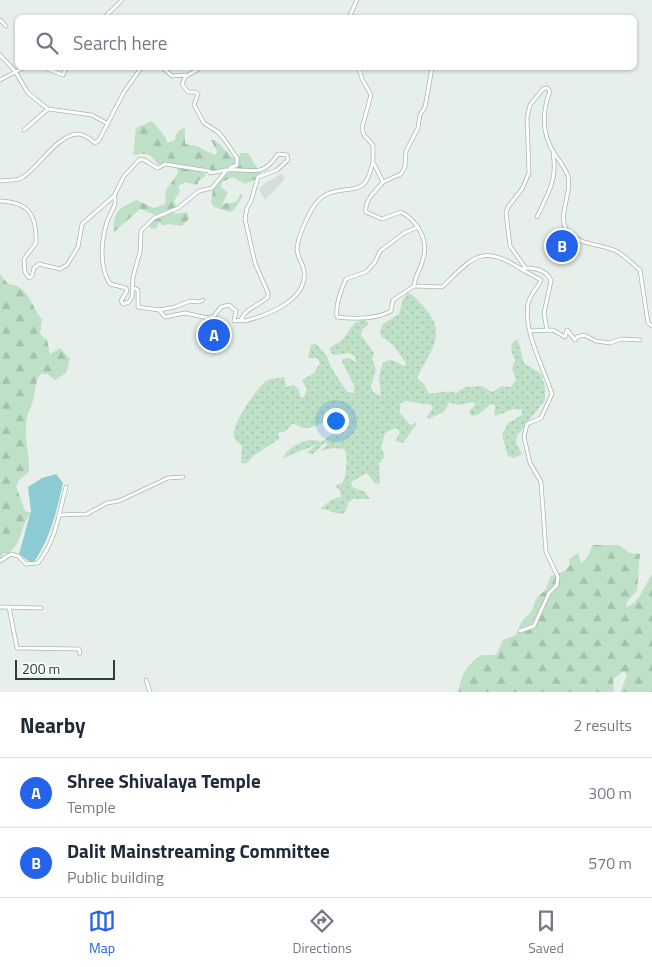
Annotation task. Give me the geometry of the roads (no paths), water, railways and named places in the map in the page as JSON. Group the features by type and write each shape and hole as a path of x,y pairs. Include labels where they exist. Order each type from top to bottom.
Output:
{"street":[{"path":"107,15 122,0"},
{"path":"350,15 357,0"},
{"path":"0,20 6,26"},
{"path":"0,55 15,71 28,93 48,109 92,115 108,124"},
{"path":"50,70 63,75 65,70"},
{"path":"0,180 17,180 25,176 58,145 74,135 83,135 95,143 100,139 125,89 139,70"},
{"path":"164,70 172,76 185,77"},
{"path":"197,70 185,77 182,84 188,92 198,94 194,105 204,123 218,132 237,158 237,165 218,171 209,171"},
{"path":"159,310 165,317 185,313 208,318 214,316 221,307 229,305 236,311 234,321 254,318 282,306 299,292 302,286 304,270 298,256 297,246 311,211 320,199 334,191 360,186 365,183 373,162 373,145 364,136 362,128 371,95 362,79 360,70"},
{"path":"414,286 416,273 424,259 423,234 401,212 382,220 366,212 365,206 383,182 401,174 405,167 406,150 418,128 420,115 425,107 432,70"},
{"path":"0,80 15,71"},
{"path":"547,330 544,312 551,281 550,276 546,272 523,268 507,238 506,214 508,207 522,189 529,173 527,118 530,105 543,89 547,88 550,91 544,108 546,137 568,176 569,196 562,218 564,224 570,234 595,246 616,251 640,270 648,323 652,326"},
{"path":"24,130 48,109"},
{"path":"537,218 550,192 556,169 553,151"},
{"path":"0,201 28,208 33,214 36,243 24,259 25,272 29,278 32,276 34,268 39,264 60,268 67,266 78,246 82,224 114,196 124,176 140,159 147,160 158,168 165,164 209,171 210,173 241,168 252,172 263,170 273,162 278,154 287,155 288,160 277,170 258,177 251,201 246,208 249,241 268,297 246,312 241,320"},
{"path":"373,162 383,182"},
{"path":"114,196 115,206 106,229 103,270 110,284 126,288 122,304 131,299 141,231 144,227 154,218 178,208 199,191 212,188 227,170"},
{"path":"418,227 404,233 380,251 366,272 346,279 336,311 338,317 361,318 384,315 391,311 394,300 414,286 442,287 474,257 497,255 523,268 541,280 533,291 528,305 530,331 533,349 545,371 552,394 541,418 527,424 524,437 530,463 541,482 546,552 558,578 534,626 520,631"},
{"path":"132,287 138,290 138,307 159,310 175,307 190,301 199,302 203,300"},
{"path":"530,331 555,331 565,337 567,330 575,340 577,337 584,335 596,341 610,343 621,339 640,340"},
{"path":"59,515 87,514 107,503 119,501 168,478 183,477"},
{"path":"0,561 11,554 18,556 26,564 37,564 51,542 66,487"},
{"path":"0,607 41,608"},
{"path":"9,607 17,648 79,649 80,654"},
{"path":"146,680 150,692"}],"water":[{"path":"56,474 63,483 55,514 49,534 40,553 34,562 30,562 19,554 31,511 28,487 42,478"}],"place":[{"name":"Dalit Mainstreaming Committee","path":"562,246"},
{"name":"Shree Shivalaya Temple","path":"214,335"}]}
